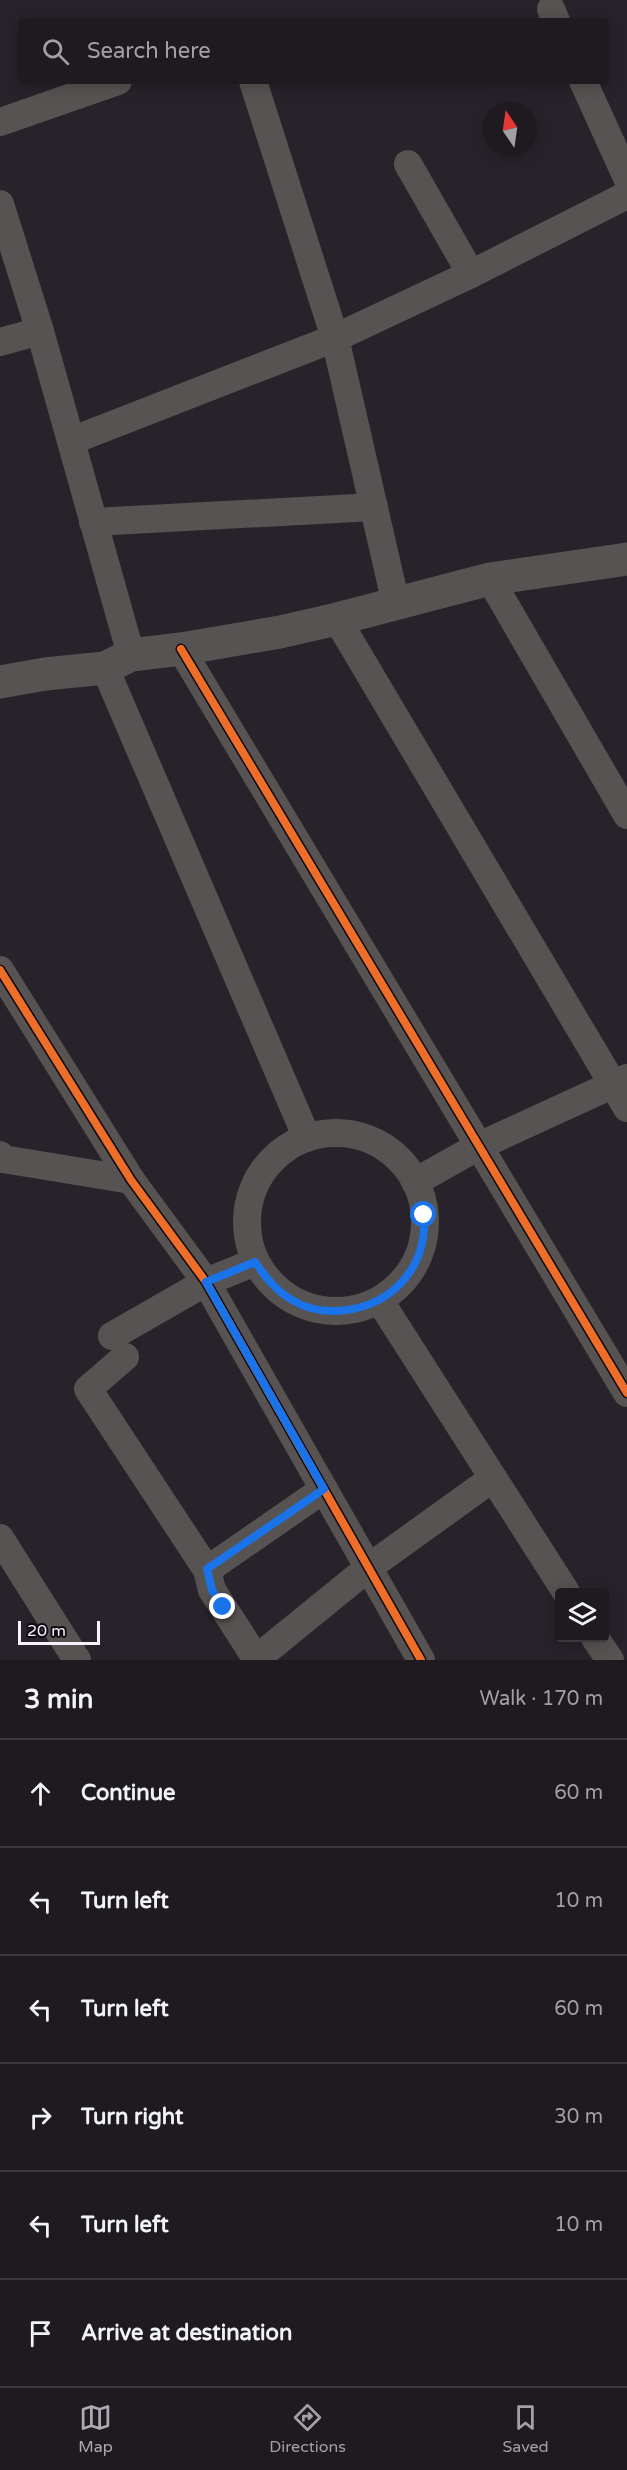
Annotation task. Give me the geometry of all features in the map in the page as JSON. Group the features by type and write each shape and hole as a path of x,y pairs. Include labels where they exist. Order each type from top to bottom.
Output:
{"street":[{"path":"0,122 109,84"},
{"path":"254,84 335,338 396,604"},
{"path":"584,84 627,178"},
{"path":"408,165 471,274"},
{"path":"71,441 335,338 471,274 627,195"},
{"path":"0,204 40,332 93,522 118,661 307,1138"},
{"path":"0,342 40,332"},
{"path":"93,522 374,507"},
{"path":"0,682 337,620 490,579 627,559"},
{"path":"490,579 627,815"},
{"path":"337,620 622,1091 479,1146 415,1182"},
{"path":"181,650 627,1393"},
{"path":"0,970 131,1180 206,1282 421,1660"},
{"path":"337,1133 367,1138 392,1152 412,1174 423,1201 426,1230 418,1258 403,1282 380,1301 352,1310 323,1311 295,1302 272,1285 255,1262 246,1233 248,1203 260,1175 280,1152 307,1138 337,1133"},
{"path":"0,1155 3,1159 131,1180"},
{"path":"255,1262 206,1282 119,1346 88,1389 207,1569 212,1590 256,1660 368,1568 493,1478"},
{"path":"380,1301 563,1588"},
{"path":"207,1569 324,1489"},
{"path":"0,1538 77,1660"},
{"path":"598,1642 609,1660"}],"cycle path":[{"path":"181,649 627,1393"},
{"path":"0,970 131,1180 206,1282 421,1660"}],"route":[{"path":"223,1607 212,1590 207,1569 324,1489 206,1282 255,1262 272,1285 295,1302 323,1311 352,1310 380,1301 403,1282 418,1258 426,1230 424,1215"}]}
